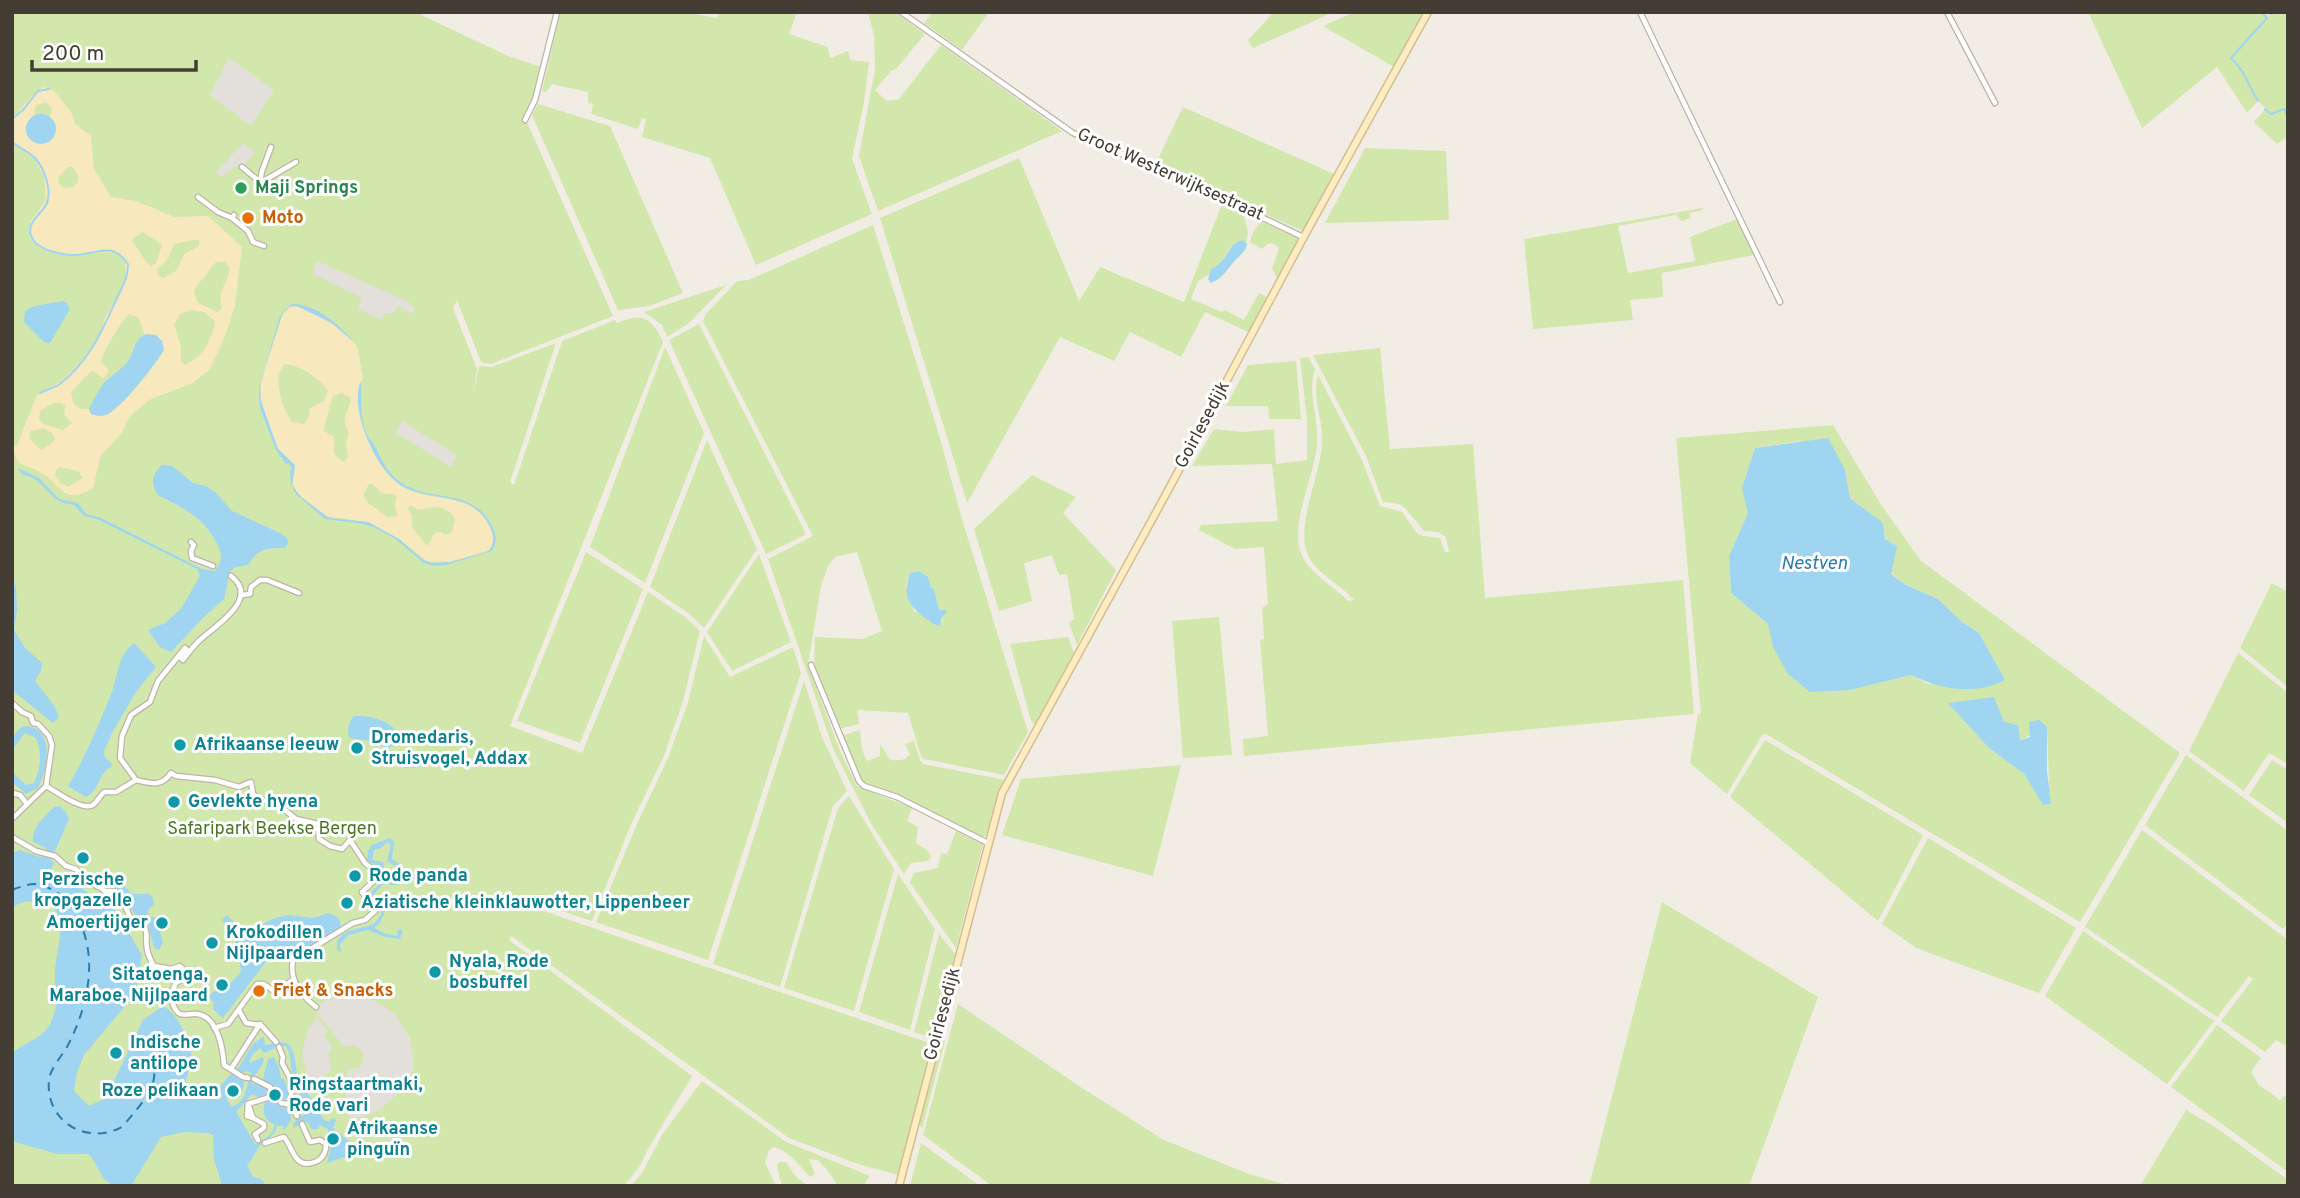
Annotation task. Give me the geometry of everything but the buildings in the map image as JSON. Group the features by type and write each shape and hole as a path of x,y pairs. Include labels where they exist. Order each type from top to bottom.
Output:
{"street":[{"path":"525,120 535,100 557,12"},
{"name":"Groot Westerwijksestraat","path":"901,12 1073,133 1217,196 1304,238"},
{"name":"Goirlesedijk","path":"899,1186 999,801 1429,12"},
{"path":"1640,12 1780,302"},
{"path":"1947,12 1995,103"},
{"path":"261,183 262,171 271,147"},
{"path":"261,183 296,162"},
{"path":"242,167 261,183"},
{"path":"198,197 218,212 233,216 248,231 253,242 264,246"},
{"path":"191,542 194,545 192,558 213,566"},
{"path":"232,576 242,587 242,595 237,605 183,660 181,658 187,650 185,648 164,673 153,690 150,702 131,715 121,736 120,758 130,775 148,784 167,779 171,773 239,787 251,782 253,794 259,799 279,805 296,819 318,824 319,839 330,846 342,849 350,840 365,863 375,870 376,879 362,892 375,911 364,921 353,923 294,959 291,968 300,993 316,1007"},
{"path":"242,595 248,596 251,587 263,580 299,593"},
{"path":"811,665 859,781 864,786 897,797 988,843"},
{"path":"12,703 31,716 32,722 38,724 52,741 46,786 12,819"},
{"path":"46,786 82,807 87,807 95,804 104,792 116,792 136,780"},
{"path":"12,793 20,795 27,804"},
{"path":"12,838 76,869 86,881 121,902 132,921 146,929 147,950 154,966 171,969 180,967 186,972 185,978 176,984 170,995 178,1012 202,1014 214,1028 223,1049 224,1065 243,1077 270,1087 276,1099"},
{"path":"12,846 22,844"},
{"path":"214,1028 228,1024 257,984 264,984 279,995 284,986 294,979"},
{"path":"239,1009 246,1023 260,1025 278,1044 283,1057 282,1063 290,1078 292,1105 297,1116"},
{"path":"231,1069 260,1025"},
{"path":"258,1140 255,1134 264,1126 247,1116 248,1104 276,1099 292,1105"},
{"path":"265,1143 284,1138 298,1161 304,1163 319,1160 325,1153 326,1144 320,1140 310,1142 302,1124"}],"green space":[{"name":"Safaripark Beekse Bergen","path":"12,12 415,12 508,56 542,67 527,122 613,316 491,364 481,362 457,300 453,308 477,369 473,394 479,366 492,367 556,343 510,482 514,485 562,341 615,320 617,323 640,318 646,319 655,327 663,342 510,726 582,753 648,592 685,617 700,631 683,701 664,756 632,822 592,921 525,899 523,904 932,1044 898,1175 858,1164 789,1138 511,936 509,940 692,1076 640,1166 624,1186 12,1186"},
{"path":"560,12 683,12 717,18 719,12 797,12 789,34 828,47 830,58 848,51 850,60 869,62 852,159 872,214 756,265 710,158 642,137 646,119 642,118 638,129 591,114 593,104 588,103 588,92 552,84 546,92 542,92"},
{"path":"868,12 894,12 925,34 875,90 887,101 899,99 941,45 1062,131 878,211 859,156 875,69 874,36"},
{"path":"933,12 989,12 962,50 924,23"},
{"path":"1274,12 1334,12 1253,48 1248,40"},
{"path":"1355,12 1423,12 1394,67 1323,26"},
{"path":"2088,12 2264,12 2268,16 2272,12 2288,12 2288,136 2277,144 2254,122 2266,108 2258,101 2247,113 2217,67 2142,128"},
{"path":"538,104 610,126 683,293 650,306 618,310 532,115"},
{"path":"1183,107 1334,174 1303,231 1155,165"},
{"path":"1365,148 1446,151 1449,220 1325,223"},
{"path":"1019,158 1079,301 1100,267 1184,302 1222,204 1243,213 1248,232 1246,243 1242,240 1230,247 1219,266 1211,269 1209,274 1198,281 1191,299 1222,312 1225,310 1244,320 1259,293 1267,297 1248,332 1205,312 1181,357 1130,332 1114,361 1060,337 967,503 880,218"},
{"path":"1703,208 1690,213 1690,218 1682,221 1676,215 1618,226 1628,273 1695,261 1690,237 1737,219 1754,255 1662,273 1663,297 1630,300 1633,320 1533,329 1524,239"},
{"path":"1261,221 1299,239 1277,278 1272,268 1278,247 1272,243 1262,249 1250,242"},
{"path":"873,225 1028,732 1004,775 924,759 908,713 857,710 859,724 839,729 814,665 815,637 862,639 882,631 857,552 835,557 828,566 821,586 808,665 840,751 857,786 912,808 907,821 918,827 916,843 928,851 931,857 928,861 911,863 904,874 873,827 834,751 768,559 813,536 703,321 706,314 737,281 749,280","holes":["919,571 928,577 939,610 946,611 942,622 914,611 906,586 910,573"]},
{"path":"726,285 688,324 667,337 662,325 644,312"},
{"path":"699,324 805,532 805,535 766,554 669,340"},
{"path":"665,347 704,433 645,583 590,547"},
{"path":"1380,348 1390,449 1473,444 1485,598 1683,580 1694,714 1244,756 1243,739 1268,736 1260,640 1264,639 1262,608 1268,604 1264,547 1235,549 1199,530 1201,525 1278,521 1272,464 1192,466 1214,429 1243,432 1274,429 1276,464 1307,460 1307,420 1300,358 1308,357 1315,369 1312,388 1317,444 1301,511 1298,538 1300,550 1308,565 1348,601 1354,600 1314,565 1306,550 1304,538 1307,511 1322,444 1316,392 1318,375 1361,458 1380,506 1402,512 1417,533 1440,538 1445,552 1449,552 1446,537 1438,532 1424,531 1399,504 1383,502 1366,456 1313,355"},
{"path":"1296,361 1301,419 1269,419 1268,406 1226,406 1248,365"},
{"path":"1833,425 1880,503 1920,560 2180,753 2080,922 1766,734 1762,735 1727,794 1690,763 1698,714 1701,714 1676,438","holes":["1800,441 1845,470 1850,498 1883,523 1891,573 1906,585 1938,599 1961,621 1979,633 2004,680 1928,684 1911,675 1850,690 1773,647 1769,624 1731,593 1729,556 1748,513 1755,448","1997,708 2004,722 2020,740 2047,727 2049,782 2043,805 2024,774 1981,739"]},
{"path":"707,440 757,549 704,628 688,613 650,587"},
{"path":"1032,475 1076,497 1063,513 1116,570 1077,645 1069,623 1074,619 1067,574 1059,575 1052,555 1024,563 1032,601 999,611 974,529"},
{"path":"586,552 643,589 580,743 517,721"},
{"path":"759,554 791,642 732,671 707,632"},
{"path":"2272,583 2288,592 2288,687 2240,648"},
{"path":"1219,617 1232,755 1183,758 1172,621"},
{"path":"704,636 730,677 793,647 801,673 708,960 596,922 668,758 688,702"},
{"path":"1068,637 1074,653 1035,725 1031,721 1010,644"},
{"path":"2238,653 2288,693 2288,764 2269,753 2244,791 2189,751"},
{"path":"804,681 822,737 847,791 833,806 780,987 713,964"},
{"path":"860,730 862,750 867,761 880,756 880,745 888,758 905,759 910,754 905,744 914,741 923,764 1005,780 997,795 986,836 980,836 864,784 841,736"},
{"path":"1765,740 1923,835 1878,921 1730,797"},
{"path":"2186,755 2288,831 2288,923 2283,929 2145,825"},
{"path":"2272,760 2288,770 2288,823 2249,795"},
{"path":"1181,765 1153,876 1002,835 1021,779"},
{"path":"849,796 894,869 854,1011 784,988 838,808"},
{"path":"2142,830 2288,940 2288,1047 2276,1040 2265,1052 2221,1021 2253,979 2249,976 2217,1017 2085,927"},
{"path":"956,831 983,844 956,948 910,883 914,873 938,868 941,853 947,854"},
{"path":"1928,838 2076,928 2039,993 1916,948 1882,924"},
{"path":"898,874 935,929 910,1030 859,1012"},
{"path":"1662,902 1818,997 1749,1186 1589,1186"},
{"path":"2083,931 2214,1021 2167,1084 2045,996"},
{"path":"939,934 955,954 933,1038 914,1032"},
{"path":"958,1004 1164,1140 1249,1174 1290,1186 992,1186 923,1135"},
{"path":"2217,1025 2261,1058 2251,1072 2259,1085 2280,1100 2288,1093 2288,1172 2171,1087"},
{"path":"939,1039 945,1040 922,1129 918,1121"},
{"path":"702,1081 786,1142 870,1176 863,1186 837,1186 818,1160 809,1159 815,1174 810,1177 790,1155 774,1147 769,1150 765,1163 776,1186 631,1186 642,1173 662,1135"},
{"path":"2186,1110 2215,1127 2288,1180 2288,1186 2140,1186"},
{"path":"921,1143 980,1186 910,1186"},
{"path":"779,1162 786,1162 796,1177 808,1186 783,1186 777,1165"}],"sand":[{"path":"45,87 54,91 71,112 75,124 91,136 94,169 111,197 136,201 174,217 208,216 242,247 235,306 210,369 193,383 151,399 130,416 121,434 101,455 93,488 75,495 68,494 40,472 22,464 13,448 17,445 37,395 60,382 96,343 105,318 126,280 125,264 128,261 107,252 57,254 44,250 32,241 30,222 46,200 44,176 34,158 12,143 12,118","holes":["46,102 52,108 52,140 41,143 25,127 35,116 37,105","68,167 73,167 78,182 73,187 64,188 59,184 58,177","143,232 162,245 156,263 151,266 148,264 132,241","199,240 199,246 184,254 177,270 164,278 158,276 157,269 168,259 174,244","216,262 225,262 230,269 222,292 222,308 217,312 198,303 194,293 196,287","191,310 204,312 215,321 205,348 185,365 181,362 181,345 174,325 180,314","129,314 138,317 145,335 148,334 164,350 122,402 108,414 97,416 91,414 89,409 81,409 74,404 71,393 93,371 103,378 109,372 101,362 102,358","54,403 61,403 65,405 64,415 72,423 63,430 43,424 39,419 40,411","43,428 52,433 55,439 41,450 30,439 31,431","59,467 78,471 83,478 68,487 60,483 55,476"]},
{"path":"291,306 307,310 352,340 356,345 363,379 358,393 361,419 371,447 382,466 403,487 414,492 462,502 481,514 492,531 494,540 490,550 450,562 427,561 399,539 368,522 325,516 298,494 292,483 295,468 278,449 262,408 260,391 264,369 282,315","holes":["285,364 298,367 315,377 328,391 324,401 310,408 309,417 304,424 292,422 285,408 278,384","342,393 351,398 345,418 349,433 346,441 348,457 343,462 334,454 334,437 324,431 333,396","369,484 373,484 382,494 393,494 397,497 397,516 388,517 368,503 363,495","410,505 418,510 433,508 447,511 455,519 452,532 446,535 435,533 427,546 412,527 412,515 408,509"]}],"shaded area":[{"path":"229,58 274,90 251,126 210,95"},
{"path":"243,143 255,153 240,169 236,166 222,177 216,172"},
{"path":"317,261 409,302 415,309 411,314 399,305 393,313 384,313 382,320 358,309 362,298 313,274"},
{"path":"402,421 457,455 451,467 396,433"},
{"path":"342,996 376,1001 395,1014 410,1038 413,1055 414,1070 403,1085 403,1094 399,1093 376,1112 362,1117 350,1117 345,1106 347,1070 359,1068 364,1055 354,1045 344,1047 314,1009 324,1002"},
{"path":"317,1017 328,1031 324,1035 332,1046 328,1055 332,1070 312,1084 302,1053 308,1030"}],"water":[{"path":"41,114 51,119 56,129 51,139 41,144 31,139 26,129 31,119"},
{"path":"1242,240 1247,244 1243,253 1223,275 1211,283 1208,279 1211,269"},
{"path":"63,301 70,309 50,343 44,342 24,322 25,311 34,306"},
{"path":"291,304 318,311 334,322 355,343 332,323 297,306 289,307 282,315 260,384 261,401 278,449 295,465 292,486 301,497 329,518 368,522 399,539 422,559 431,563 450,562 487,552 491,548 493,539 490,526 472,506 406,488 385,470 368,441 362,424 358,393 361,381 365,430 383,463 397,480 414,489 462,500 473,505 483,513 492,526 496,538 492,551 446,565 434,566 424,563 394,538 373,527 325,519 296,494 291,485 292,469 276,450 260,408 259,387 280,316"},
{"path":"148,334 156,335 162,341 164,350 138,385 115,409 104,416 91,414 89,409 103,384 126,364 137,341"},
{"name":"Nestven","path":"1828,438 1845,470 1850,498 1883,523 1885,539 1897,546 1891,574 1906,585 1938,599 1961,621 1979,633 2005,680 1982,688 1957,689 1933,684 1911,675 1850,690 1810,692 1788,674 1773,647 1768,624 1731,593 1729,556 1748,513 1742,488 1755,448"},
{"path":"162,465 172,466 193,483 206,486 232,511 280,533 287,538 288,543 285,548 264,550 255,555 248,565 235,567 230,572 224,599 171,652 160,647 148,630 165,623 181,609 200,576 197,569 97,519 84,516 74,505 56,499 18,468 39,478 59,499 78,503 86,514 101,518 202,569 215,571 221,556 210,532 190,513 155,491 153,479"},
{"path":"919,571 928,577 939,610 946,610 940,626 919,613 908,599 910,573"},
{"path":"12,574 17,610 14,630 25,648 42,663 35,681 57,711 59,717 53,723 12,690"},
{"path":"134,643 156,667 136,692 104,751 105,757 112,764 111,767 103,774 94,791 86,797 68,786 102,716 122,659"},
{"path":"1994,697 2004,722 2018,725 2020,740 2030,737 2029,722 2039,720 2047,727 2047,771 2051,804 2043,805 2024,774 1989,748 1948,703"},
{"path":"354,716 366,716 391,725 398,734 395,745 387,748 350,738 349,727"},
{"path":"27,726 42,735 47,751 38,788 26,794 12,782 12,772 26,785 34,783 40,761 36,738 25,733 12,750 15,735 19,729"},
{"path":"401,752 423,753 427,757 420,767 405,768 400,764"},
{"path":"60,806 69,819 51,860 55,863 52,871 114,908 142,955 136,993 84,1055 77,1072 74,1091 89,1106 106,1098 143,1020 163,1006 178,1020 190,1047 190,1065 185,1086 197,1097 223,1097 218,1088 233,1072 243,1079 244,1085 239,1098 226,1098 232,1107 237,1104 243,1097 251,1074 237,1069 252,1046 264,1037 265,1045 286,1043 295,1057 298,1081 324,1120 336,1120 333,1128 349,1141 347,1156 327,1163 331,1145 328,1129 320,1125 318,1129 312,1129 307,1122 293,1128 299,1116 307,1114 293,1077 290,1054 286,1046 264,1053 260,1048 253,1054 250,1063 262,1057 264,1059 252,1084 259,1084 270,1090 270,1094 258,1097 252,1094 236,1112 256,1145 271,1134 275,1125 264,1115 264,1108 266,1101 272,1099 276,1102 278,1097 263,1079 268,1059 274,1057 289,1093 288,1098 279,1105 292,1110 291,1120 284,1131 283,1126 277,1126 273,1134 259,1146 247,1165 253,1177 261,1179 267,1186 222,1186 214,1159 213,1135 209,1133 184,1132 161,1137 131,1186 113,1186 104,1179 91,1156 87,1154 57,1154 12,1141 12,1053 43,1033 50,1024 56,1003 55,971 60,929 56,911 49,905 27,902 12,908 12,853 20,850 44,856 46,848 33,842 34,832 54,807"},
{"path":"390,838 394,842 392,859 404,867 401,872 394,875 383,874 380,868 367,860 372,845","holes":["387,842 391,844 387,861 396,867 396,870 385,871 383,862 372,860 374,850"]},
{"path":"104,872 117,879 132,894 152,896 154,904 147,911 149,916 156,918 163,942 159,950 154,948 148,925 140,921 120,894 106,886 102,878"},
{"path":"418,874 418,877 396,885 383,884 374,894 383,903 385,911 380,923 374,928 398,936 397,931 401,929 401,939 385,937 368,930 349,935 340,944 341,952 337,951 337,941 341,936 374,924 381,915 381,906 372,898 371,892 384,880 398,880"},
{"path":"329,913 339,918 340,927 310,948 284,956 275,950 223,1018 213,1009 214,1003 209,997 213,992 226,988 241,972 236,944 222,920 227,915 246,934 272,919 288,915 312,918"}],"waterway":[{"path":"2261,12 2266,17"},
{"path":"2258,101 2243,73 2231,58 2267,18"},
{"path":"12,119 38,91 49,89"},
{"path":"2265,109 2271,114 2284,109 2288,117"},
{"path":"12,142 35,158 48,185 47,203 31,225 31,235 35,242 47,250 67,255 103,250 116,252 128,264 122,287 87,356 60,384 40,393"}],"ferry route":[{"path":"12,890 37,884 48,887 65,898 71,904 86,940 89,971 84,1003 74,1033 49,1080 49,1094 60,1117 81,1131 93,1133 120,1128 150,1091 157,1057 166,1042"}],"place":[{"name":"Maji Springs","path":"241,188"},
{"name":"Moto","path":"248,218"},
{"name":"Afrikaanse leeuw","path":"180,745"},
{"name":"Dromedaris, Struisvogel, Addax","path":"357,748"},
{"name":"Gevlekte hyena","path":"174,802"},
{"name":"Perzische kropgazelle","path":"83,858"},
{"name":"Rode panda","path":"355,876"},
{"name":"Aziatische kleinklauwotter, Lippenbeer","path":"347,903"},
{"name":"Amoertijger","path":"162,923"},
{"name":"Krokodillen Nijlpaarden","path":"212,943"},
{"name":"Nyala, Rode bosbuffel","path":"435,972"},
{"name":"Sitatoenga, Maraboe, Nijlpaard","path":"222,985"},
{"name":"Friet & Snacks","path":"259,991"},
{"name":"Indische antilope","path":"116,1053"},
{"name":"Roze pelikaan","path":"233,1091"},
{"name":"Ringstaartmaki, Rode vari","path":"275,1095"},
{"name":"Afrikaanse pinguïn","path":"333,1139"}]}
